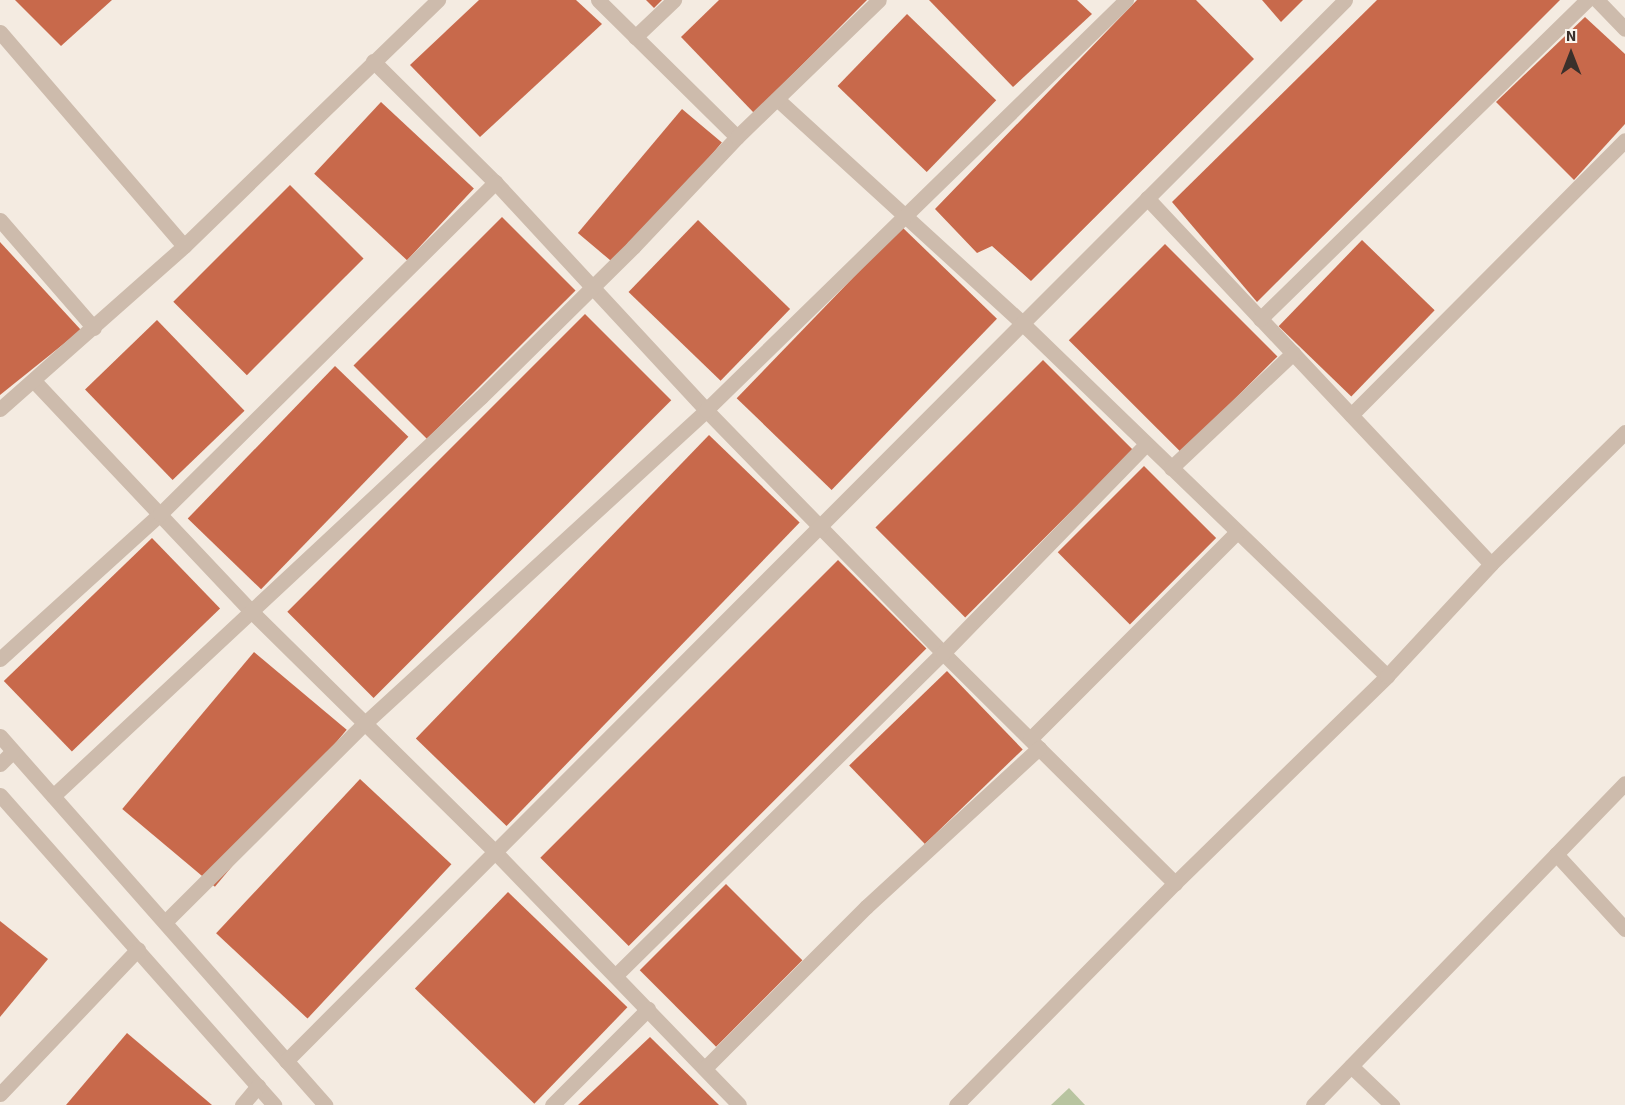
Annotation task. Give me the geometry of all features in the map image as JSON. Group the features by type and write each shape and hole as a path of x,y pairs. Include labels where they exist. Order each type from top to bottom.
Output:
{"street":[{"path":"0,409 184,246 438,0"},
{"path":"598,0 737,138"},
{"path":"636,37 674,0"},
{"path":"53,796 253,613 481,398 591,286 633,247 737,138 879,0"},
{"path":"165,922 365,723 706,410 1126,0"},
{"path":"286,1061 821,528 1345,0"},
{"path":"1260,319 1587,0"},
{"path":"1597,0 1622,20"},
{"path":"0,32 184,246"},
{"path":"373,61 495,182 706,410 821,528 943,653 1175,883"},
{"path":"777,99 1022,323 1387,676"},
{"path":"1351,415 1625,140"},
{"path":"0,659 160,514 495,182"},
{"path":"1147,198 1491,564"},
{"path":"0,220 94,328"},
{"path":"1171,468 1293,354"},
{"path":"34,381 253,613 495,852 739,1105"},
{"path":"956,1105 1175,883 1387,676 1491,564 1625,432"},
{"path":"616,975 943,653 1146,444"},
{"path":"705,1068 1034,743 1237,532"},
{"path":"0,736 325,1105"},
{"path":"0,764 13,751"},
{"path":"1313,1105 1625,783"},
{"path":"0,795 274,1105"},
{"path":"1556,854 1625,929"},
{"path":"0,1094 138,949"},
{"path":"552,1105 648,1009"},
{"path":"1351,1066 1392,1105"},
{"path":"242,1105 258,1086"}],"green space":[{"path":"1069,1088 1085,1105 1051,1105"}],"building":[{"path":"15,0 112,0 61,46"},
{"path":"479,0 576,0 602,24 480,137 410,65"},
{"path":"646,0 662,0 654,8"},
{"path":"719,0 867,0 754,113 681,37"},
{"path":"929,0 1077,0 1092,14 1013,87"},
{"path":"1137,0 1196,0 1254,59 1031,281 992,246 977,253 935,209"},
{"path":"1262,0 1303,0 1281,22"},
{"path":"1377,0 1560,0 1257,302 1172,202"},
{"path":"907,14 996,100 927,172 838,86"},
{"path":"1585,17 1625,54 1625,124 1574,180 1496,102"},
{"path":"381,102 474,189 407,260 314,174"},
{"path":"682,109 722,142 618,267 578,233"},
{"path":"290,185 364,259 247,375 173,302"},
{"path":"502,217 576,291 427,439 354,365"},
{"path":"698,220 790,309 721,381 629,292"},
{"path":"902,227 997,319 832,490 737,398"},
{"path":"1362,240 1435,310 1351,396 1279,326"},
{"path":"0,242 81,330 0,395"},
{"path":"1165,244 1277,356 1181,453 1069,340"},
{"path":"585,314 671,400 374,698 287,612"},
{"path":"157,320 245,411 173,480 85,389"},
{"path":"1043,360 1133,450 965,617 875,528"},
{"path":"335,366 408,437 261,589 188,519"},
{"path":"709,435 800,523 506,826 416,739"},
{"path":"1144,466 1216,538 1130,624 1058,552"},
{"path":"152,538 220,608 72,752 4,681"},
{"path":"838,560 926,648 629,946 540,858"},
{"path":"254,652 347,730 215,887 122,809"},
{"path":"947,671 1023,749 925,844 849,765"},
{"path":"360,779 451,864 308,1019 216,933"},
{"path":"726,884 802,960 716,1047 640,970"},
{"path":"508,892 627,1007 534,1104 415,988"},
{"path":"0,921 48,959 0,1017"},
{"path":"127,1033 212,1105 66,1105"},
{"path":"650,1037 719,1105 578,1105"}]}
